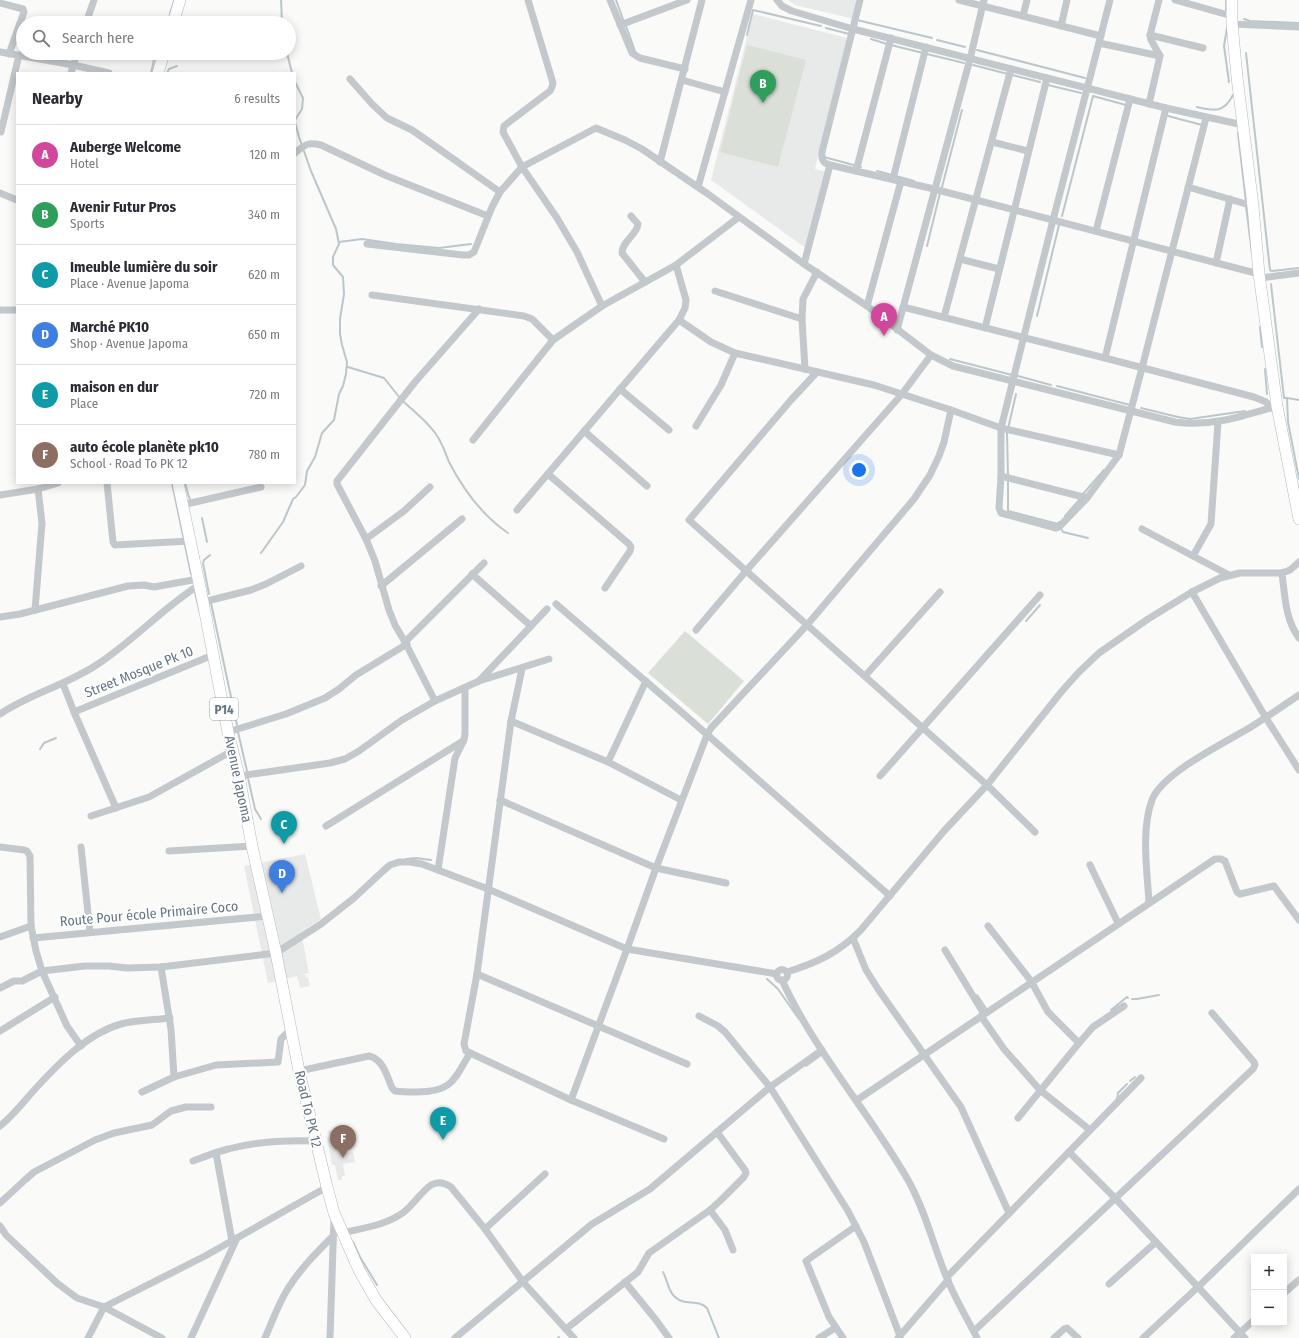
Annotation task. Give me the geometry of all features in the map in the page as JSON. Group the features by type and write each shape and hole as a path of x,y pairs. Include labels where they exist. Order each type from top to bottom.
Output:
{"main road":[{"path":"175,16 180,0"},
{"path":"1232,0 1232,20 1274,407 1299,519"},
{"path":"158,72 162,60"},
{"name":"Avenue Japoma","path":"178,484 228,732 239,776 271,934"},
{"name":"Road To PK 12","path":"271,934 299,1071 334,1212 338,1235 351,1254 368,1287 384,1312 405,1338"}],"street":[{"path":"88,16 94,0"},
{"path":"528,0 553,83 550,91 502,129 522,167 557,218 577,252 602,306"},
{"path":"610,0 632,54 640,58 685,69"},
{"path":"620,25 687,0"},
{"path":"660,162 702,0"},
{"path":"777,0 782,6 792,11 853,29 1148,104 1243,125"},
{"path":"860,0 822,152 822,159 824,162 830,165 934,189 1096,231 1260,276 1299,273"},
{"path":"959,0 983,3 1160,56"},
{"path":"1023,16 1027,0"},
{"path":"1061,26 1067,0"},
{"path":"1110,0 1001,428 999,511 1001,513 1056,528 1062,526 1087,498 1119,455 1206,118"},
{"path":"1148,104 1160,56 1151,40 1150,35 1159,0"},
{"path":"1174,0 1232,20 1299,27"},
{"path":"698,187 749,1"},
{"path":"0,3 24,9 22,16"},
{"path":"897,330 970,59 983,3"},
{"path":"8,54 16,33"},
{"path":"1150,35 1203,48"},
{"path":"856,171 891,38"},
{"path":"893,180 926,48"},
{"path":"0,52 16,55"},
{"path":"1,132 18,60"},
{"path":"46,60 104,72"},
{"path":"71,72 75,60"},
{"path":"944,317 1011,69"},
{"path":"985,328 1047,78"},
{"path":"350,79 372,104 387,118 412,130 500,192"},
{"path":"682,80 725,92"},
{"path":"1096,231 1130,99"},
{"path":"1105,358 1166,108"},
{"path":"367,244 469,255 474,252 477,246 488,216 500,192 522,167 596,128 625,140 698,187 804,264 867,306 931,354 953,366 1181,423 1191,424 1218,422 1274,407"},
{"path":"992,142 1028,151"},
{"path":"296,152 306,144 311,143 321,145 387,176 488,216"},
{"path":"804,264 830,165"},
{"path":"867,306 901,181"},
{"path":"1188,187 1253,206"},
{"path":"0,193 16,200"},
{"path":"1216,263 1230,199"},
{"path":"631,216 638,224 638,228 628,238 622,249 622,253 646,282"},
{"path":"473,440 553,340 602,306 676,265 739,217"},
{"path":"960,259 999,269"},
{"path":"517,510 679,320 685,308 686,300 676,265"},
{"path":"805,370 802,319 803,299 817,272"},
{"path":"715,291 802,319"},
{"path":"372,295 524,316 532,319 553,340"},
{"path":"903,307 1254,397 1274,407"},
{"path":"435,701 406,643 395,625 381,586 375,561 366,539 337,484 338,478 415,382 479,309"},
{"path":"0,310 16,310"},
{"path":"679,320 711,342 735,353 867,383 1001,428 1119,455"},
{"path":"696,426 721,385 735,353"},
{"path":"696,630 902,394 931,354"},
{"path":"816,372 689,520 987,785 1035,832"},
{"path":"620,389 668,430"},
{"path":"571,1100 681,800 707,735 711,728 807,625 923,486 939,456 944,442 951,410"},
{"path":"1194,556 1211,524 1218,422"},
{"path":"584,431 647,486"},
{"path":"548,474 631,547 630,551 605,588"},
{"path":"1001,476 1087,498"},
{"path":"0,495 54,484"},
{"path":"106,484 115,545 190,541"},
{"path":"182,505 261,487"},
{"path":"366,539 404,511 430,487"},
{"path":"35,610 42,522 38,488"},
{"path":"381,586 462,519"},
{"path":"1142,529 1229,575"},
{"path":"228,732 286,714 325,698 362,671 406,643 484,562"},
{"path":"777,974 780,969 787,972 810,965 823,959 853,938 944,831 987,785 1079,672 1099,653 1192,592 1220,578 1240,573 1282,573 1290,570 1299,562"},
{"path":"203,602 258,587 301,566"},
{"path":"1282,573 1289,619 1299,638"},
{"path":"472,574 531,626"},
{"path":"0,617 35,610 128,586 144,585 154,587 199,582"},
{"path":"0,714 24,699 63,684 103,661 199,582"},
{"path":"865,676 940,592"},
{"path":"1192,592 1266,718 1299,770"},
{"path":"880,776 1040,595"},
{"path":"556,604 646,681 890,896"},
{"path":"479,681 547,609"},
{"name":"Street Mosque Pk 10","path":"74,712 213,655"},
{"path":"239,776 330,763 345,758 359,751 402,720 435,701 479,681 522,669 549,659"},
{"path":"522,669 511,721 477,974 464,1044 466,1051 571,1100 664,1139"},
{"path":"608,762 646,681"},
{"path":"63,684 116,808"},
{"path":"438,870 454,758 464,740 466,727 465,688"},
{"path":"1148,902 1146,830 1148,814 1153,799 1160,787 1171,776 1266,718 1299,695"},
{"path":"511,721 608,762 681,800"},
{"path":"326,826 464,740"},
{"path":"91,816 149,797 232,751"},
{"path":"500,800 656,868 726,883"},
{"path":"169,851 252,846"},
{"path":"0,848 24,850 27,851 30,856 31,926 38,959 69,1029 81,1046"},
{"path":"80,848 90,932"},
{"path":"857,1100 1211,860 1218,858 1225,861 1237,892 1240,894 1274,886 1299,920"},
{"path":"0,988 14,981 22,981 42,970 85,966 127,968 160,967 276,953 321,924 390,866 399,862 422,864 488,889 627,950 777,974"},
{"path":"1090,865 1118,923"},
{"name":"Route Pour école Primaire Coco","path":"33,938 268,916"},
{"path":"0,937 31,926"},
{"path":"988,926 1031,981 1048,1012 1078,1043"},
{"path":"853,938 866,970 961,1107 1009,1213"},
{"path":"945,950 982,1015 1004,1049 1040,1090 1090,1130"},
{"path":"160,967 170,1018 174,1077"},
{"path":"782,980 787,977 787,972"},
{"path":"477,974 687,1064"},
{"path":"777,974 777,977 782,980 790,997 822,1050 857,1100 914,1190 947,1279 977,1338"},
{"path":"0,1031 55,997"},
{"path":"1018,1118 1078,1043 1093,1027 1124,1006"},
{"path":"974,1331 1253,1069 1255,1065 1254,1062 1212,1013"},
{"path":"699,1016 718,1026 725,1032 770,1086 811,1151 856,1226 899,1337 947,1279 1009,1213 1141,1078"},
{"path":"0,1126 10,1118 36,1088 68,1056 81,1046 108,1029 121,1024 170,1018"},
{"path":"142,1092 174,1077 216,1065 278,1062 282,1039 291,1029"},
{"path":"455,1338 592,1224 650,1189 770,1086 822,1050"},
{"path":"299,1071 369,1056 374,1057 379,1061 392,1088 395,1091 429,1092 437,1091 451,1082 470,1053"},
{"path":"0,1203 34,1172 95,1140 114,1133 152,1125 171,1111 180,1108 211,1107"},
{"path":"566,1329 638,1272 649,1253 722,1200 746,1174 745,1170 717,1132"},
{"path":"192,1162 216,1153 242,1146 275,1141 316,1141"},
{"path":"1069,1152 1198,1286 1242,1335"},
{"path":"191,1338 235,1239 216,1153"},
{"path":"485,1229 545,1174"},
{"path":"265,1338 286,1292 306,1262 338,1235 389,1221 398,1217 406,1211 431,1185 444,1182 451,1187 485,1229 523,1282 574,1338"},
{"path":"88,1338 104,1307 235,1239 327,1187"},
{"path":"1143,1338 1299,1189"},
{"path":"710,1210 725,1230 733,1250"},
{"path":"0,1226 3,1235 56,1283 77,1298 104,1307 162,1338"},
{"path":"843,1338 835,1328 825,1308 806,1261 856,1226"},
{"path":"330,1338 338,1235"},
{"path":"1109,1284 1156,1242"},
{"path":"1287,1290 1299,1280"},
{"path":"625,1282 669,1338"},
{"path":"1234,1338 1242,1335 1251,1324"},
{"path":"819,1338 835,1328"},
{"path":"1054,1338 1064,1328 1067,1328 1078,1338"}],"shaded area":[{"path":"788,0 857,0 854,19 795,5"},
{"path":"753,14 847,38 815,169 827,172 807,249 711,180"},
{"path":"747,45 806,60 778,167 720,152"},
{"path":"685,631 744,681 708,724 648,673"},
{"path":"305,854 321,919 301,932 309,973 301,975 306,975 306,978 308,977 310,986 300,988 297,976 268,983 244,866"},
{"path":"342,1130 342,1136 334,1136 334,1138 341,1138 342,1144 345,1145 347,1153 353,1152 355,1162 343,1164 345,1176 342,1176 342,1180 338,1180 335,1165 332,1165 327,1137 329,1136 328,1131"}],"waterway":[{"path":"281,0 282,16"},
{"path":"616,0 624,22"},
{"path":"1226,0 1226,12"},
{"path":"170,13 174,1"},
{"path":"747,35 753,10 821,26"},
{"path":"1244,19 1250,21 1299,23"},
{"path":"857,20 932,38"},
{"path":"626,26 635,51"},
{"path":"826,28 849,34"},
{"path":"1227,28 1224,46 1229,82"},
{"path":"871,39 887,44"},
{"path":"937,40 965,47"},
{"path":"891,45 923,53"},
{"path":"977,50 1085,78"},
{"path":"1246,53 1270,270 1299,268"},
{"path":"927,54 964,63"},
{"path":"151,72 154,60"},
{"path":"289,60 292,72"},
{"path":"973,65 1008,74"},
{"path":"168,72 169,69 177,66"},
{"path":"1012,75 1040,82"},
{"path":"296,84 303,98 302,109 296,118"},
{"path":"1048,85 1081,93"},
{"path":"1197,107 1213,110 1222,108 1230,101 1233,95 1235,95"},
{"path":"1062,216 1093,96 1126,105"},
{"path":"942,187 962,110"},
{"path":"1168,116 1202,125"},
{"path":"261,553 283,522 293,499 305,485 307,471 315,457 322,433 334,420 339,394 346,374 347,362 340,334 340,319 344,294 343,277 333,265 333,257 339,244 336,229 311,171 296,126"},
{"path":"1238,133 1246,202"},
{"path":"824,157 861,167"},
{"path":"877,171 892,175"},
{"path":"896,176 914,181"},
{"path":"927,246 940,193"},
{"path":"1246,206 1252,253"},
{"path":"1037,316 1059,225"},
{"path":"339,242 362,239 439,248 471,244"},
{"path":"1271,284 1284,398 1287,398 1288,422 1299,479"},
{"path":"1260,327 1262,347"},
{"path":"950,359 1012,375"},
{"path":"348,367 384,378 400,398"},
{"path":"1265,369 1267,394"},
{"path":"1018,376 1051,385"},
{"path":"1057,386 1130,405"},
{"path":"1008,476 1007,433 1016,394"},
{"path":"1287,398 1299,400"},
{"path":"403,401 436,434 442,444 449,462 474,501 490,519 508,533"},
{"path":"1141,408 1190,419 1245,411"},
{"path":"1083,494 1104,470"},
{"path":"1008,481 1008,511 1058,524 1059,522"},
{"path":"172,484 191,574"},
{"path":"185,484 191,501"},
{"path":"1065,516 1080,499"},
{"path":"202,518 207,542"},
{"path":"1062,530 1063,532 1088,538"},
{"path":"209,594 203,563 204,560 210,555"},
{"path":"195,592 200,613"},
{"path":"211,603 237,725"},
{"path":"1026,621 1040,605"},
{"path":"238,732 247,771"},
{"path":"40,749 44,743 56,738"},
{"path":"248,778 255,809 261,819"},
{"path":"406,859 416,858 431,860"},
{"path":"767,979 778,989 799,1019"},
{"path":"977,995 987,1010"},
{"path":"1132,999 1159,995"},
{"path":"1111,1010 1127,997 1128,998"},
{"path":"806,1066 821,1055 824,1055"},
{"path":"1130,1081 1135,1077"},
{"path":"1117,1099 1118,1093 1127,1084"},
{"path":"353,1242 377,1285"},
{"path":"663,1272 670,1291 674,1296 682,1301 699,1303 707,1308 719,1338"}],"place":[{"name":"Avenir Futur Pros","path":"763,103"},
{"name":"Auberge Welcome","path":"884,336"},
{"name":"Imeuble lumière du soir","path":"284,844"},
{"name":"Marché PK10","path":"282,893"},
{"name":"maison en dur","path":"443,1140"},
{"name":"auto école planète pk10","path":"343,1158"}]}
